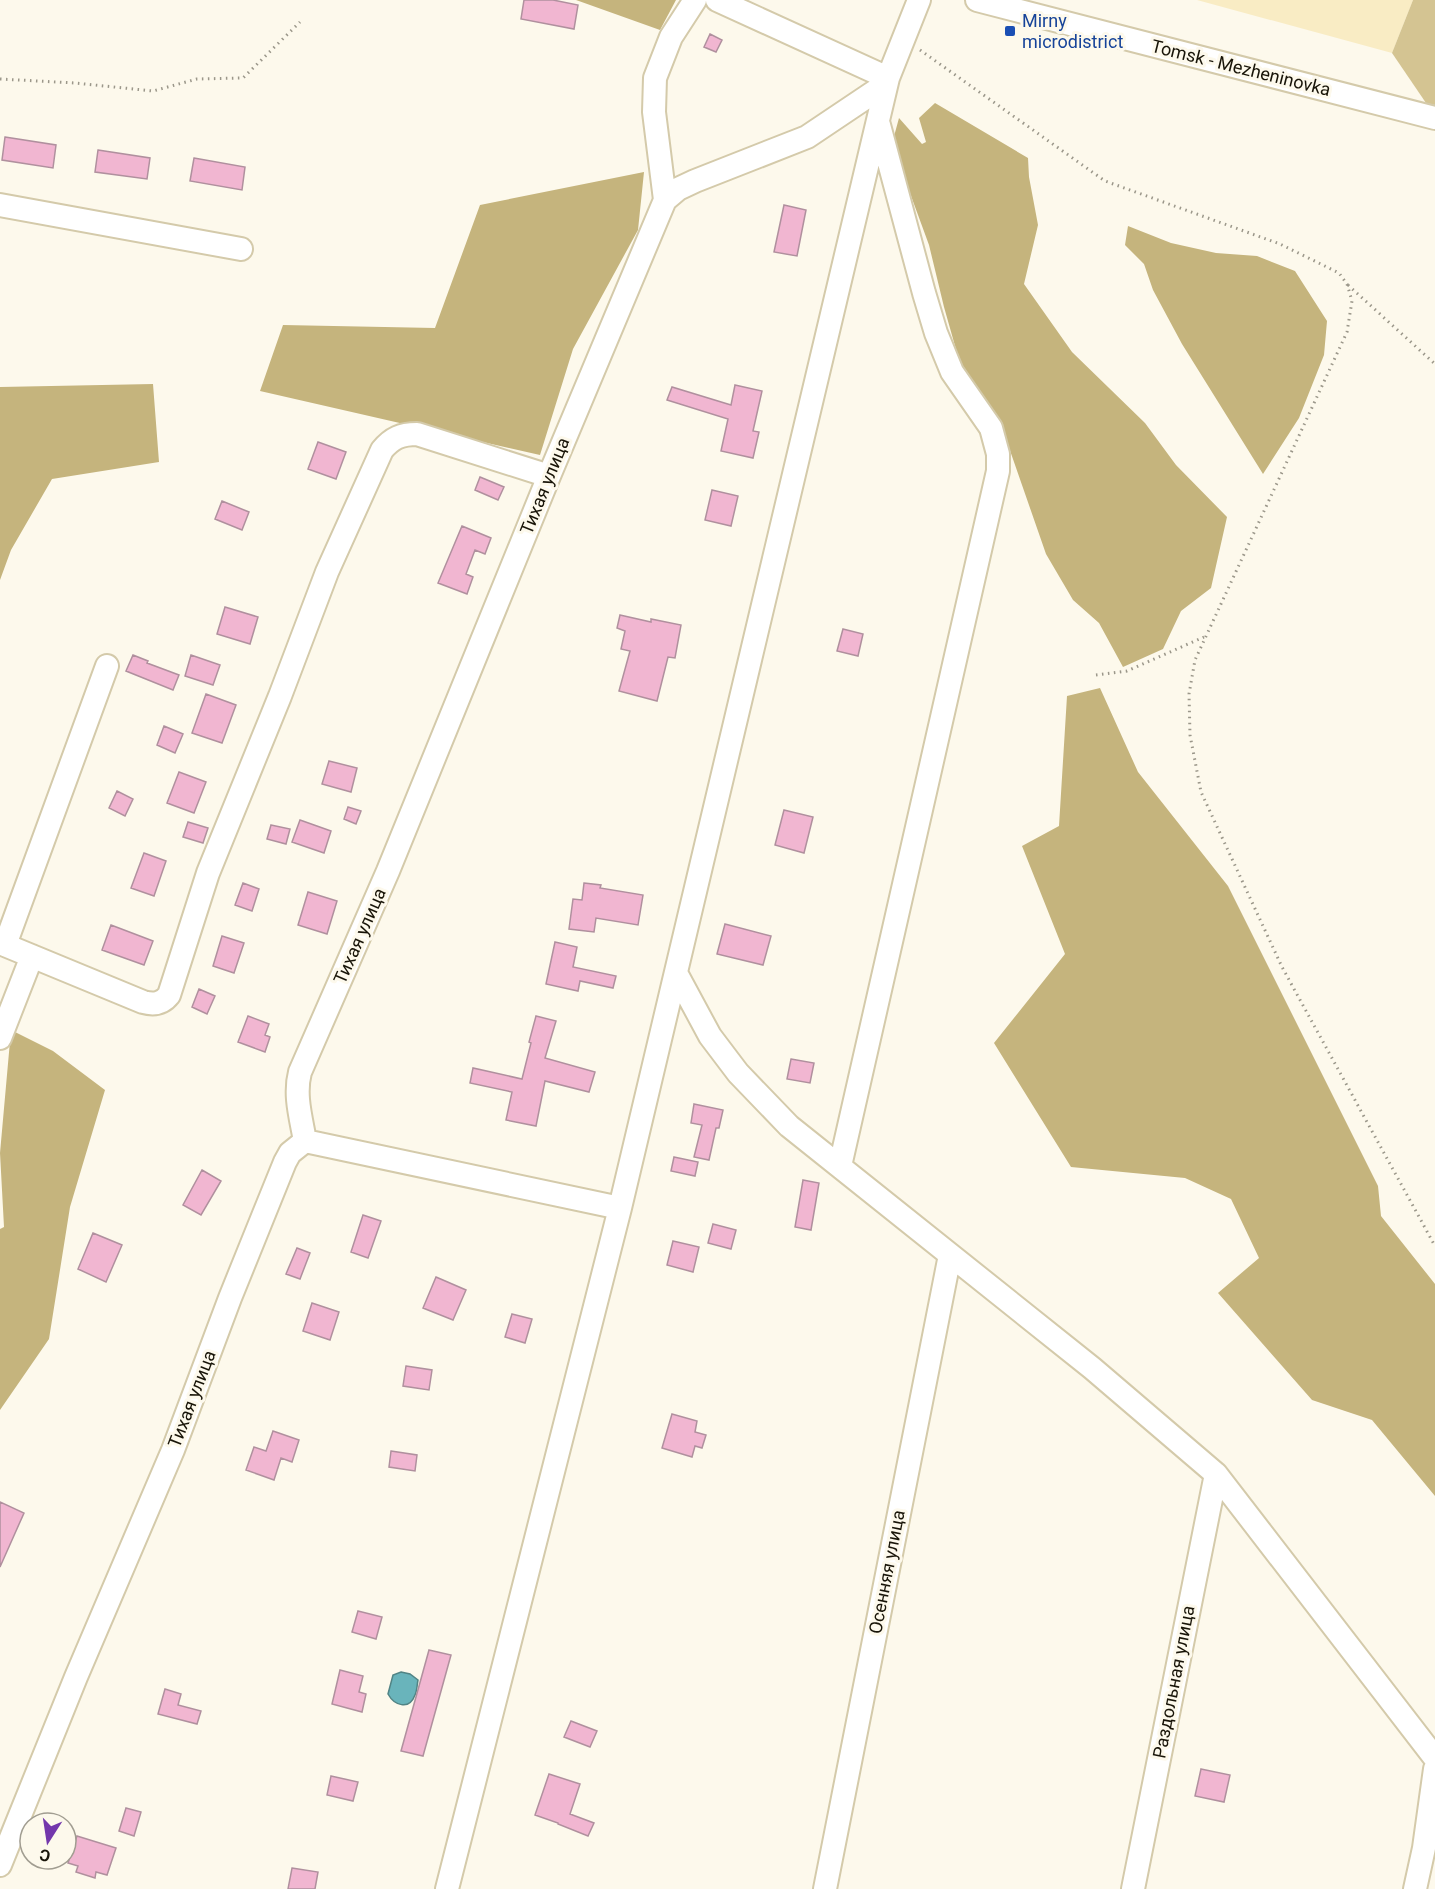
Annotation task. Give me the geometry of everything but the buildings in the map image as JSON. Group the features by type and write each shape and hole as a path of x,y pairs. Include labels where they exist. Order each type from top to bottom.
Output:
{"street":[{"name":"Тихая улица","path":"0,1864 76,1677 173,1450 230,1298 285,1162 290,1153 306,1141 297,1097 300,1072 388,871 549,476 665,200 654,112 655,78 671,37 695,0"},
{"path":"717,0 887,81"},
{"path":"447,1889 620,1208 887,81 918,0"},
{"name":"Tomsk - Mezheninovka","path":"977,0 1435,118"},
{"path":"665,200 678,189 694,181 807,137 887,81"},
{"path":"840,1166 998,471 998,454 991,428 952,372 936,333 878,121"},
{"path":"0,205 241,249"},
{"path":"107,666 2,944 143,1002 157,1004 169,995 208,873 280,696 327,572 382,450 388,442 405,434 417,434 549,476"},
{"path":"0,1038 32,956"},
{"path":"676,973 710,1036 738,1072 789,1126 1092,1368 1216,1474 1435,1758"},
{"path":"306,1141 620,1208"},
{"name":"Осенняя улица","path":"825,1889 950,1255"},
{"name":"Раздольная улица","path":"1133,1889 1216,1474"},
{"path":"1415,1889 1424,1848 1435,1769"}],"path":[{"path":"0,79 153,90 197,79 243,78 300,22"},
{"path":"903,38 1105,181 1280,244 1338,273 1347,284 1435,363"},
{"path":"1347,284 1352,301 1347,332 1195,660 1189,694 1190,735 1201,792 1282,967 1435,1246"},
{"path":"1096,675 1127,671 1206,637"}],"shaded area":[{"path":"576,0 676,0 660,30"},
{"path":"1197,0 1413,0 1392,53"},
{"path":"1413,0 1435,0 1435,105 1426,103 1392,53"},
{"path":"935,103 1028,158 1029,177 1038,225 1024,284 1072,352 1145,423 1176,465 1227,517 1211,588 1181,611 1163,649 1123,667 1099,623 1073,600 1046,554 1006,439 969,383 959,360 929,245 893,140 899,118 922,144 926,142 919,118"},
{"path":"644,172 638,230 573,349 540,455 260,391 283,325 435,328 480,205"},
{"path":"1128,226 1171,243 1216,253 1257,256 1295,271 1327,321 1324,355 1299,418 1263,474 1182,344 1153,290 1144,264 1125,245"},
{"path":"153,384 159,462 52,479 11,550 0,580 0,387"},
{"path":"1100,688 1138,772 1228,886 1378,1186 1381,1216 1435,1284 1435,1496 1372,1420 1312,1400 1218,1293 1259,1258 1231,1199 1185,1178 1071,1167 994,1043 1065,954 1022,846 1059,826 1067,696"},
{"path":"11,1030 53,1051 105,1090 70,1207 49,1339 0,1410 0,1229 4,1227 0,1153"}],"water":[{"path":"401,1672 410,1674 418,1680 415,1695 405,1705 394,1701 388,1694 393,1675"}],"place":[{"name":"Mirny microdistrict","path":"1010,31"}]}
